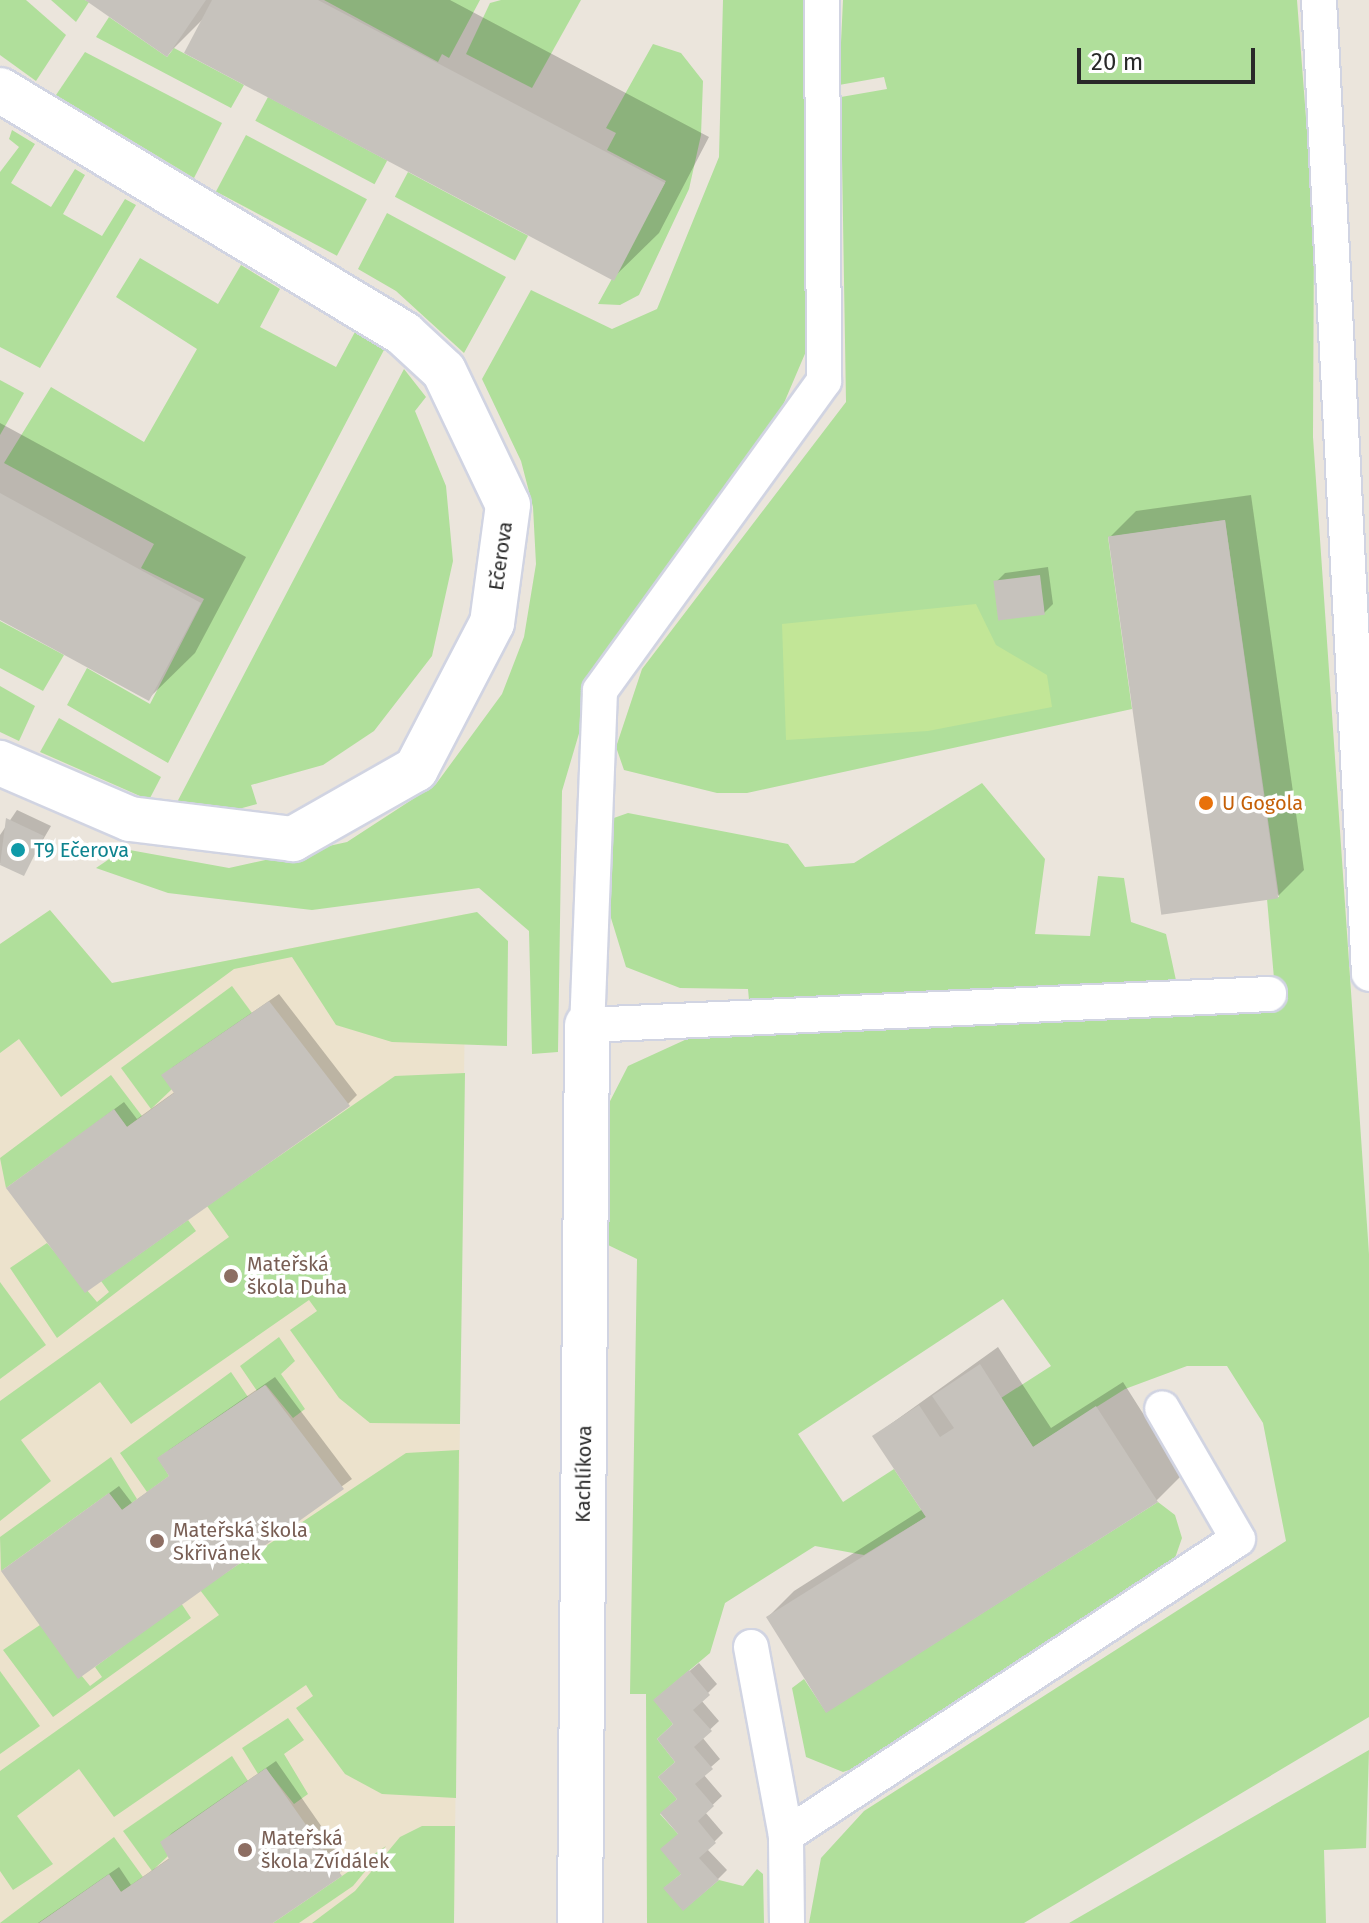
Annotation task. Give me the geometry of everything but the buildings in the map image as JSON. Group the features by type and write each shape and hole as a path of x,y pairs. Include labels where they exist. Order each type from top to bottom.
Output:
{"street":[{"name":"Ečerova","path":"0,90 404,334 444,371 508,505 492,623 416,769 293,839 130,819 0,763"},
{"name":"Kachlíkova","path":"580,1923 587,1025"}],"lane":[{"path":"822,0 824,381 600,691 587,1025 1269,994"},
{"path":"1319,0 1369,974"},
{"path":"786,1835 1238,1539 1162,1408"},
{"path":"751,1647 786,1835 787,1923"}],"shaded area":[{"name":"Mateřská škola Duha","path":"50,910 112,983 466,914 454,1923 0,1923 0,944"}],"green space":[{"path":"0,0 26,0 66,35 36,81 0,55"},
{"path":"51,0 85,0 89,2 76,22"},
{"path":"324,0 480,0 449,58 442,54 438,62"},
{"path":"501,0 581,0 532,88 466,54 490,3"},
{"path":"723,0 804,0 810,342 781,410 593,686 562,791 558,1052 532,1054 529,931 479,888 312,910 168,893 96,868 124,849 229,868 347,842 436,784 502,694 524,637 536,564 533,507 521,461 482,379 531,290 612,329 657,309 719,157"},
{"path":"843,0 1297,0 1314,223 1313,437 1369,1254 1369,1717 1024,1923 809,1923 821,1858 864,1811 1286,1541 1263,1423 1227,1366 1187,1366 1125,1389 1033,1447 1001,1398 1051,1366 1003,1299 798,1434 843,1502 894,1469 926,1517 864,1555 815,1546 725,1603 710,1653 654,1700 673,1724 657,1739 675,1762 658,1777 677,1799 660,1814 678,1834 681,1874 664,1888 683,1910 719,1880 743,1886 757,1869 763,1874 764,1923 647,1923 646,1694 630,1694 637,1259 608,1245 607,1107 628,1066 687,1039 1276,1001 1267,899 1279,897 1225,520 1108,537 1132,709 747,793 717,793 624,770 616,747 642,669 846,402 841,97 887,89 884,77 839,85"},
{"path":"109,17 167,57 174,48 244,85 231,108 96,37"},
{"path":"653,44 681,53 703,81 701,135 689,189 639,295 620,305 598,304 666,181 607,150 616,133 606,128"},
{"path":"85,52 222,123 194,178 56,95"},
{"path":"268,97 387,160 375,184 255,121"},
{"path":"12,130 35,144 11,183 51,207 75,169 85,175 63,214 102,236 125,199 136,205 40,368 0,347 0,172 19,147 9,139"},
{"path":"246,135 367,199 337,256 216,192"},
{"path":"408,172 528,236 515,261 395,197"},
{"path":"387,213 506,277 464,353 396,291 358,269"},
{"path":"140,258 218,304 241,265 280,289 260,327 336,367 356,330 385,348 168,763 67,705 87,668 150,704 204,599 141,568 154,544 4,463 51,387 144,442 197,349 116,297"},
{"path":"404,369 426,397 415,411 446,486 453,561 432,656 374,731 323,765 251,785 257,804 224,813 174,808"},
{"path":"0,380 24,393 0,435"},
{"path":"976,604 996,645 1047,675 1052,707 928,731 786,740 782,624"},
{"path":"0,621 64,655 43,691 0,668"},
{"path":"0,686 35,706 19,741 0,732"},
{"path":"59,718 161,777 149,800 40,752"},
{"path":"982,783 1045,859 1035,934 1090,936 1098,876 1124,878 1131,922 1166,934 1177,985 750,1011 748,989 680,988 626,967 611,918 611,876 598,877 611,819 628,813 788,844 805,867 854,863"},
{"path":"50,910 112,983 477,912 508,941 507,1046 392,1042 336,1025 292,957 234,969 61,1097 19,1039 0,1053 0,944"},
{"path":"232,986 252,1013 151,1109 121,1068"},
{"path":"465,1073 460,1424 370,1423 339,1398 290,1330 317,1311 309,1300 131,1424 100,1382 21,1440 51,1481 0,1521 0,1401 229,1237 207,1206 395,1076"},
{"path":"111,1075 142,1116 127,1127 114,1110 6,1188 0,1158"},
{"path":"188,1220 196,1231 57,1338 10,1268 47,1243 97,1302 109,1292 101,1281"},
{"path":"0,1282 46,1345 0,1379"},
{"path":"279,1337 295,1361 281,1374 305,1409 293,1418 266,1385 257,1391 240,1366"},
{"path":"231,1372 248,1397 158,1458 169,1476 147,1492 120,1453"},
{"path":"459,1450 456,1798 382,1794 345,1774 296,1708 313,1696 306,1685 114,1817 79,1769 17,1816 53,1864 13,1890 0,1871 0,1771 219,1615 200,1590 406,1453"},
{"path":"111,1457 137,1499 122,1510 109,1493 1,1571 0,1537"},
{"path":"1158,1502 1175,1515 1182,1538 1174,1561 867,1764 843,1772 806,1757 792,1688 804,1679 826,1712"},
{"path":"181,1603 191,1618 53,1717 3,1650 40,1625 90,1686 102,1677 95,1667"},
{"path":"0,1671 40,1726 0,1754"},
{"path":"288,1718 304,1740 284,1754 308,1794 294,1804 266,1769 258,1774 242,1748"},
{"path":"1369,1750 1366,1848 1324,1850 1326,1923 1069,1923"},
{"path":"232,1756 248,1781 152,1871 123,1831"},
{"path":"422,1826 455,1826 454,1923 312,1923 355,1891 400,1837"},
{"path":"114,1837 143,1877 121,1892 109,1875 39,1923 0,1923"},
{"path":"386,1846 353,1886 299,1923 273,1923"}],"place":[{"name":"U Gogola","path":"1206,803"},
{"name":"T9 Ečerova","path":"18,850"},
{"name":"Mateřská škola Duha","path":"231,1276"},
{"name":"Mateřská škola Skřivánek","path":"157,1541"},
{"name":"Mateřská škola Zvídálek","path":"245,1850"}]}
